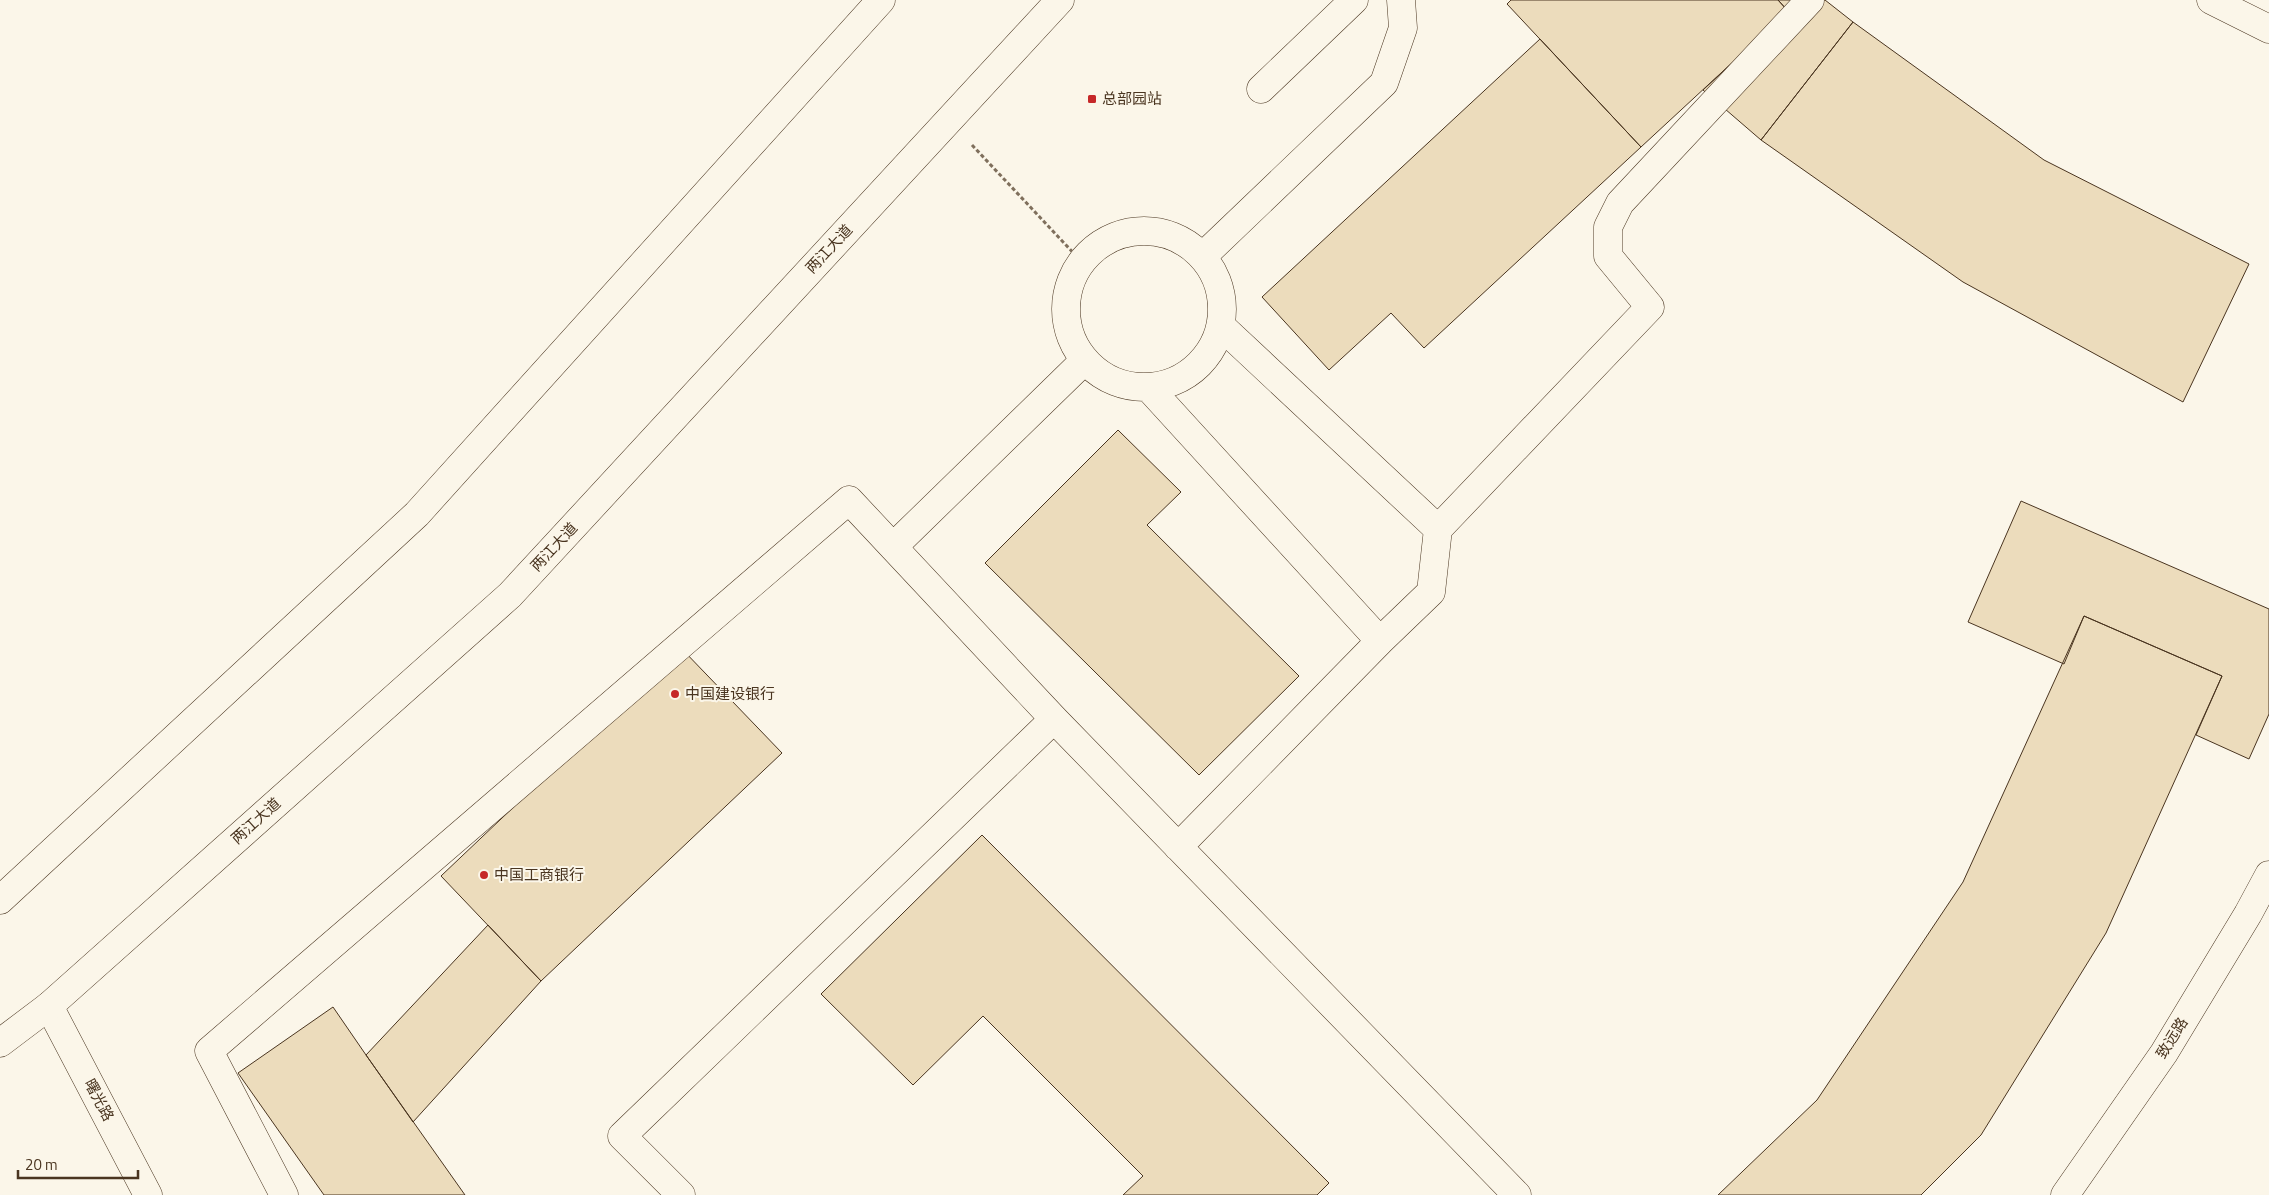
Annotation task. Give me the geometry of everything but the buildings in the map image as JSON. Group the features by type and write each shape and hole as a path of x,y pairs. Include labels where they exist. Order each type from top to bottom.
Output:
{"main road":[{"path":"0,900 416,514 882,0"},
{"name":"两江大道","path":"0,1043 49,1006 510,595 1060,0"},
{"path":"1260,89 1354,0"},
{"path":"1203,256 1384,83 1404,28 1401,0"},
{"path":"1178,847 1380,641 1431,592 1438,529 1650,307 1608,256 1608,226 1620,203 1810,0"},
{"path":"2211,0 2269,29"},
{"path":"1155,230 1181,239 1203,256 1216,277 1222,301 1221,326 1212,349 1196,368 1174,381 1148,387 1125,385 1118,382 1102,375 1085,360 1070,335 1065,309 1069,282 1081,261 1103,241 1129,231 1155,230"},
{"path":"1221,326 1438,529"},
{"path":"893,547 1085,360"},
{"path":"1148,387 1380,641"},
{"path":"284,1195 209,1051 849,500 1054,719 1178,847 1502,1190"},
{"path":"681,1195 622,1136 1054,719"},
{"name":"致远路","path":"2065,1195 2164,1053 2248,914 2269,875"},
{"name":"曙光路","path":"49,1006 148,1195"}],"path":[{"path":"949,120 1081,261"}],"place":[{"name":"总部园站","path":"1092,99"},
{"name":"中国建设银行","path":"675,694"},
{"name":"中国工商银行","path":"484,875"}]}
